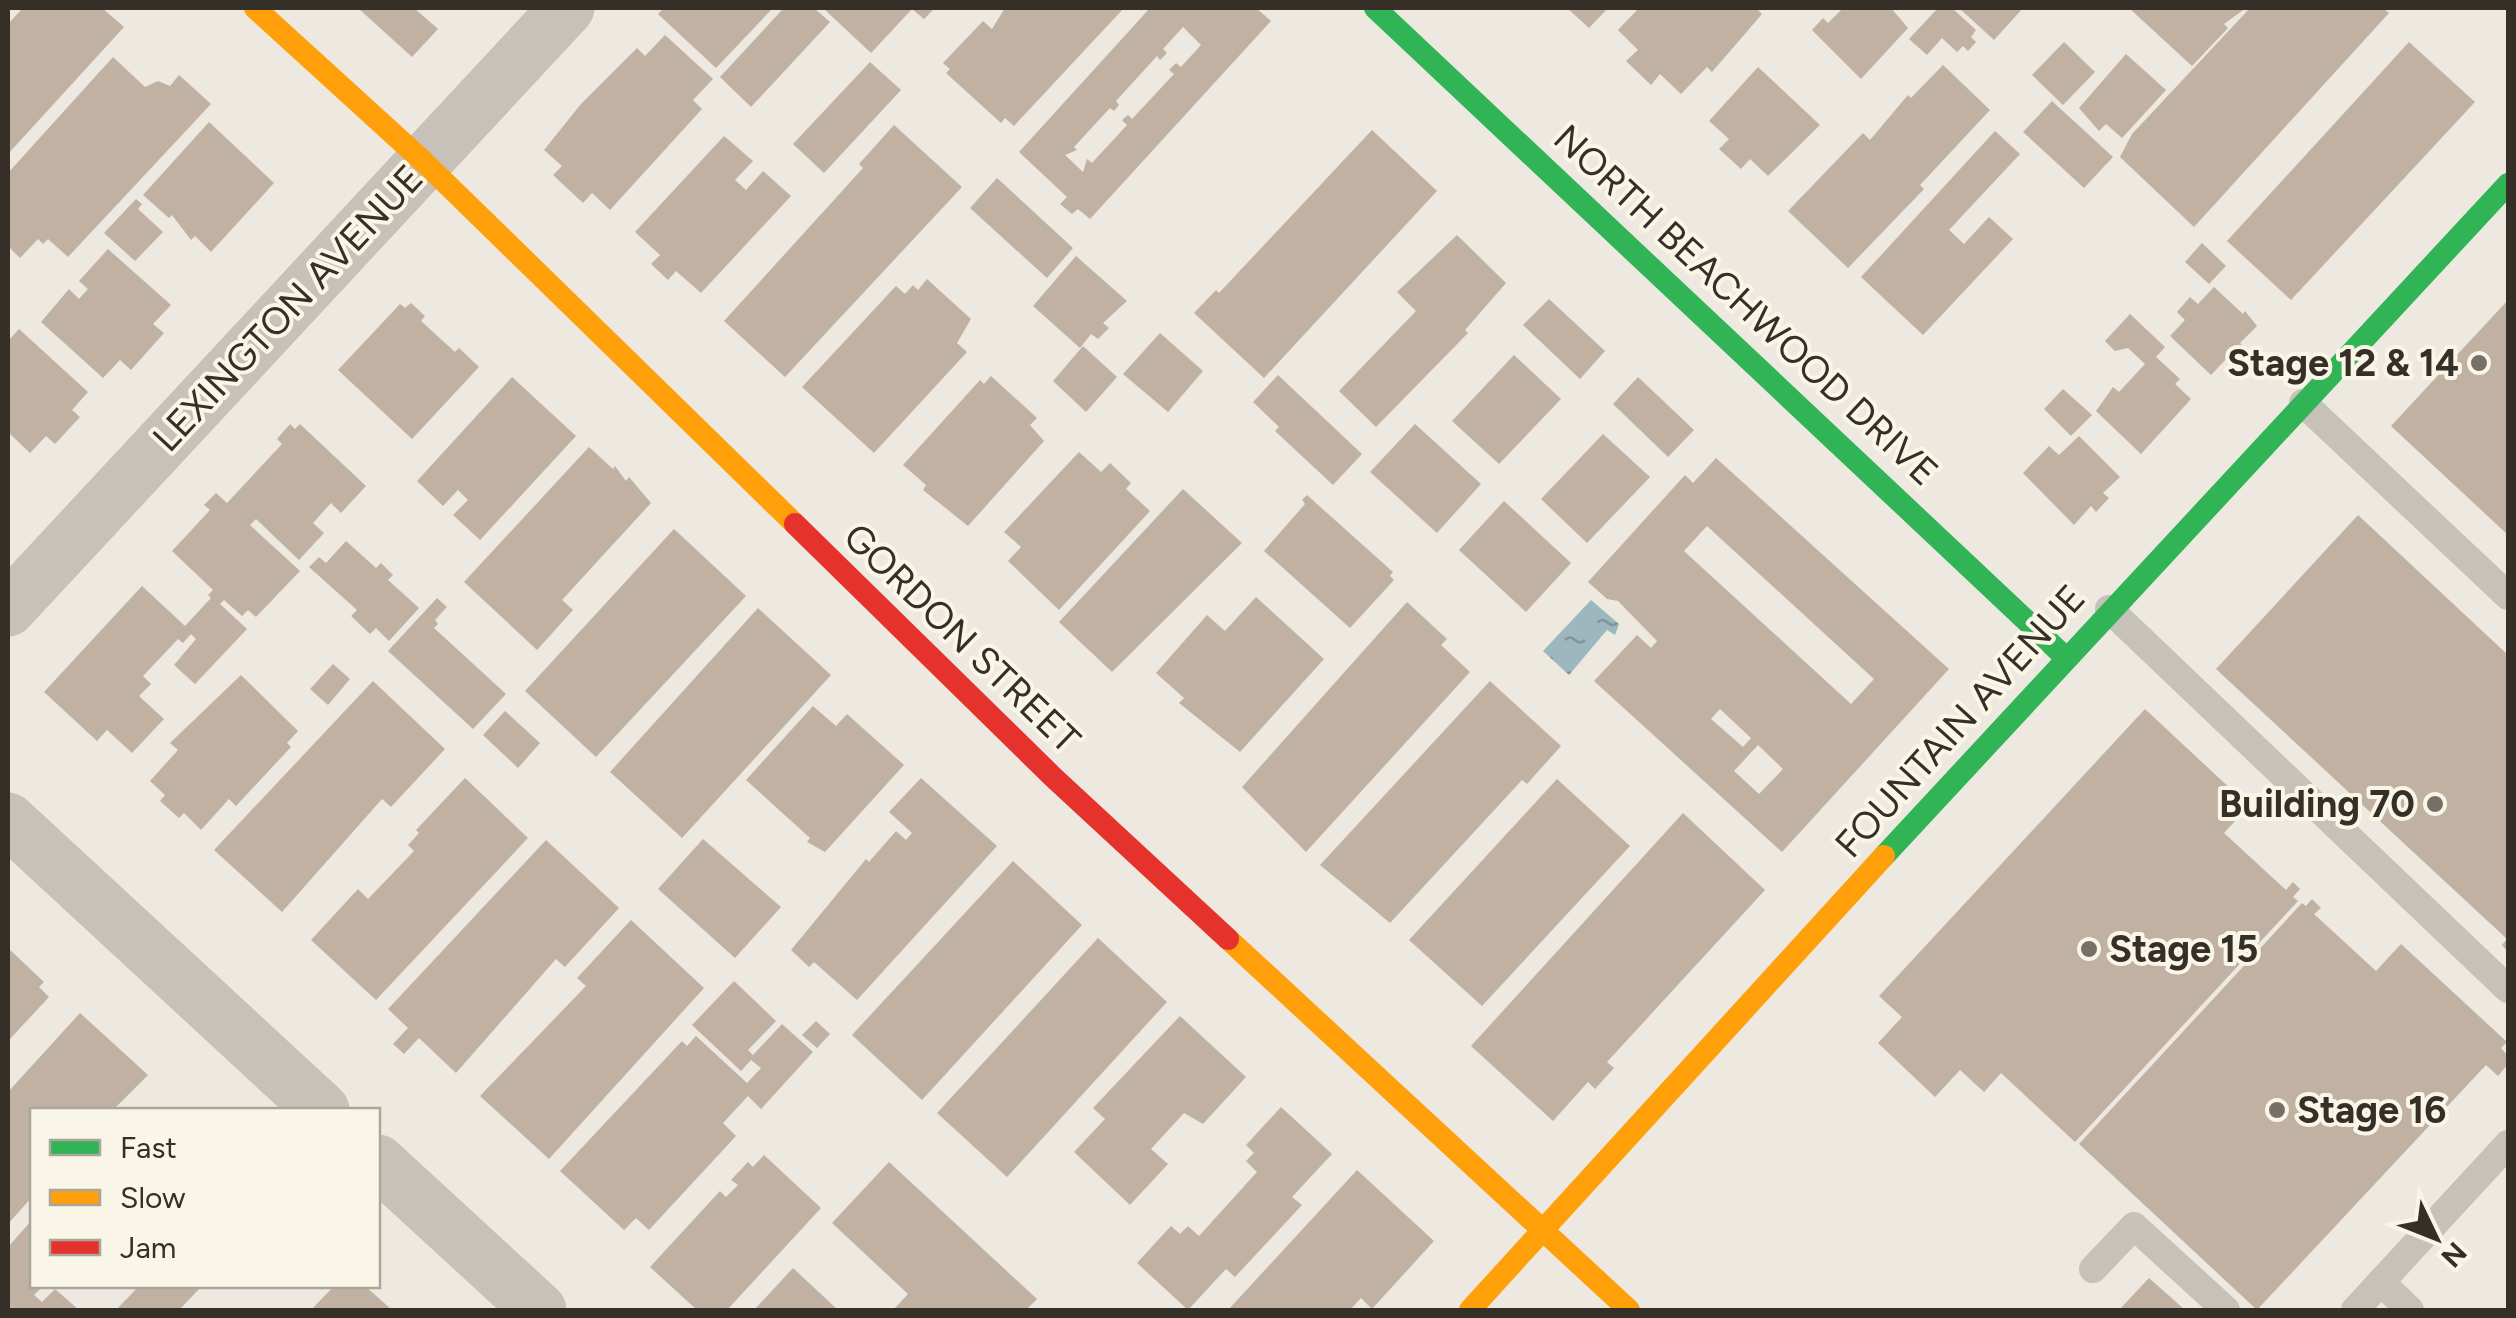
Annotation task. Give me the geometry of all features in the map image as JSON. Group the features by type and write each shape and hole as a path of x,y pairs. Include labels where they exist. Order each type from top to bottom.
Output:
{"street":[{"name":"GORDON STREET","path":"255,8 424,162 1054,777 1628,1310"},
{"name":"LEXINGTON AVENUE","path":"8,609 567,8"},
{"name":"NORTH BEACHWOOD DRIVE","path":"1375,8 2065,657"},
{"name":"FOUNTAIN AVENUE","path":"1470,1310 2065,657 2508,184"},
{"path":"8,820 320,1108"},
{"path":"380,1164 539,1310"}],"lane":[{"path":"2303,403 2508,596"},
{"path":"2109,610 2508,989"},
{"path":"2355,1310 2508,1144"},
{"path":"2094,1269 2134,1226 2226,1310"},
{"path":"2381,1282 2410,1310"}],"water":[{"path":"1591,600 1619,624 1615,635 1607,630 1569,675 1543,651"}],"building":[{"path":"23,8 102,8 124,27 8,154 8,24"},
{"path":"358,8 414,8 438,29 412,57"},
{"path":"664,8 773,8 716,68 658,14"},
{"path":"778,8 814,8 830,22 751,107 720,77 782,10"},
{"path":"823,8 935,8 924,19 912,9 871,53"},
{"path":"1005,8 1124,8 1014,126 1005,118 1001,123 946,73 950,69 943,63 983,21 992,29"},
{"path":"1150,8 1256,8 1271,21 1090,219 1078,209 1072,214 1060,204 1067,197 1019,152","holes":["1183,27 1201,45 1181,67 1176,63 1169,70 1174,74 1132,119 1128,115 1122,120 1127,125 1092,163 1087,159 1083,172 1065,155 1077,150 1074,147 1110,108 1114,111 1119,105 1116,101 1157,56 1160,60 1167,53 1163,49"]},
{"path":"1567,8 1608,8 1589,28"},
{"path":"1639,8 1756,8 1762,14 1712,72 1707,67 1681,94 1660,74 1651,85 1626,61 1638,50 1618,30"},
{"path":"1843,8 1891,8 1908,28 1861,79 1812,30 1823,18 1828,23"},
{"path":"1938,8 1952,8 1976,30 1971,37 1976,42 1968,51 1963,46 1957,52 1942,38 1927,55 1909,39"},
{"path":"1959,8 2023,8 1994,40"},
{"path":"2129,8 2246,8 2224,24 2228,28 2192,66"},
{"path":"2250,8 2383,8 2389,13 2194,227 2120,157 2132,134"},
{"path":"665,35 713,79 693,100 702,109 610,210 592,193 583,203 553,175 562,166 544,150 581,104 637,48 645,56"},
{"path":"2064,42 2095,72 2063,105 2032,75"},
{"path":"2409,42 2475,102 2291,300 2227,241"},
{"path":"2126,54 2166,90 2122,138 2106,124 2099,131 2079,108"},
{"path":"113,57 145,87 158,81 170,86 179,75 211,104 68,257 48,239 43,244 38,239 20,258 8,246 8,173"},
{"path":"870,62 901,90 824,173 793,144"},
{"path":"1943,65 1990,110 1920,185 1924,189 1848,268 1788,211 1863,133 1870,140 1908,95 1911,98"},
{"path":"1758,67 1820,125 1768,176 1750,159 1741,169 1719,149 1729,139 1709,121"},
{"path":"2052,101 2113,157 2084,188 2023,132"},
{"path":"209,122 274,183 211,252 195,236 191,240 172,215 169,218 143,195"},
{"path":"894,125 962,187 785,377 724,321 863,168 859,164"},
{"path":"1372,130 1437,191 1264,378 1194,313 1216,290 1219,293"},
{"path":"1995,131 2020,154 1949,230 1964,244 1989,217 2013,239 1923,335 1861,277"},
{"path":"724,136 753,161 735,180 746,190 763,171 791,196 701,293 676,271 668,280 651,264 660,255 635,232"},
{"path":"997,178 1073,248 1047,278 970,208"},
{"path":"136,199 142,204 138,209 163,232 135,261 104,233"},
{"path":"1457,235 1506,283 1465,330 1468,333 1376,427 1339,391 1416,311 1397,292"},
{"path":"2202,243 2226,266 2209,284 2185,262"},
{"path":"108,249 171,305 153,324 164,333 131,370 120,360 103,378 41,322 69,289 79,299 88,289 79,281"},
{"path":"1076,256 1127,301 1103,323 1109,328 1098,339 1091,334 1080,348 1033,306"},
{"path":"927,279 971,319 957,343 967,352 874,453 802,387 896,286 905,294 913,285 918,290"},
{"path":"2214,287 2243,314 2245,311 2257,326 2240,343 2245,349 2234,361 2229,356 2211,375 2170,336 2185,320 2177,312 2190,297 2198,304"},
{"path":"1549,299 1605,351 1580,379 1523,325"},
{"name":"Stage 12 & 14","path":"2508,300 2508,535 2391,426"},
{"path":"411,303 425,316 421,321 455,352 459,348 479,367 412,439 338,370 400,304 405,308"},
{"path":"2130,314 2165,347 2156,357 2180,379 2175,384 2191,399 2141,454 2096,411 2113,387 2119,392 2145,364 2128,348 2115,351 2105,341"},
{"path":"19,329 88,392 72,410 80,417 55,444 46,436 30,453 8,432 8,341"},
{"path":"1160,333 1203,371 1168,412 1123,374"},
{"path":"1083,346 1117,377 1086,412 1053,381"},
{"path":"1514,355 1561,399 1499,464 1452,421"},
{"path":"1278,375 1362,454 1333,485 1275,431 1279,427 1253,402"},
{"path":"991,376 1037,418 1030,425 1044,441 968,526 923,490 926,485 903,465 980,380 984,384"},
{"path":"512,377 576,436 480,540 453,515 468,500 458,490 443,506 417,481"},
{"path":"1638,377 1694,430 1668,457 1613,404"},
{"path":"2063,389 2092,415 2071,436 2044,409"},
{"path":"290,424 295,429 300,424 366,486 341,513 331,503 313,523 324,533 299,560 256,519 250,525 300,571 256,617 248,610 242,616 224,600 220,604 247,629 195,684 174,665 196,639 191,634 183,643 178,639 143,676 151,684 139,696 164,719 132,753 107,730 97,741 44,692 142,586 185,626 211,598 208,595 213,590 172,551 210,510 204,505 216,493 227,503 282,444 277,439"},
{"path":"1415,424 1481,484 1437,533 1370,472"},
{"path":"1603,434 1650,477 1587,543 1541,499"},
{"path":"2079,436 2120,477 2103,493 2109,498 2096,512 2091,506 2074,525 2023,473 2049,446 2059,455"},
{"path":"589,447 613,469 615,466 626,481 629,477 651,503 562,600 573,610 537,650 464,582"},
{"path":"1079,452 1101,472 1110,463 1131,483 1126,489 1150,511 1059,610 1008,561 1021,547 1004,532"},
{"path":"1716,458 1949,669 1782,852 1594,681 1637,635 1651,648 1657,641 1618,601 1607,599 1588,582 1685,475 1693,483","holes":["1707,526 1874,679 1851,704 1684,551","1720,709 1751,738 1743,747 1711,719","1758,745 1783,769 1759,794 1734,771"]},
{"path":"1183,489 1242,543 1112,672 1059,622"},
{"path":"1307,495 1393,572 1390,576 1394,580 1350,628 1264,551 1305,504 1302,500"},
{"path":"1504,501 1571,563 1526,612 1459,550"},
{"name":"Building 70","path":"2358,515 2508,655 2508,952 2502,945 2507,939 2216,669"},
{"path":"674,529 746,596 596,757 525,691"},
{"path":"346,541 376,568 381,563 393,575 388,580 419,608 389,641 376,628 370,634 351,616 357,610 309,567 319,557 326,563"},
{"path":"1256,597 1324,659 1240,752 1179,703 1184,698 1156,673 1207,615 1225,631"},
{"path":"437,598 447,607 435,620 438,624 434,628 506,694 473,729 388,651"},
{"path":"1407,602 1447,639 1441,645 1470,672 1306,852 1242,787"},
{"path":"758,608 831,675 682,838 610,772"},
{"path":"333,664 350,679 328,705 310,689"},
{"path":"241,675 298,731 287,743 291,747 236,806 229,799 201,830 184,813 179,818 160,801 165,795 150,781 178,750 170,743"},
{"path":"373,681 445,749 391,807 382,799 282,912 214,850"},
{"path":"1490,681 1561,746 1527,784 1522,780 1390,923 1320,865"},
{"path":"813,706 836,726 847,714 904,765 825,852 807,842 810,838 746,780"},
{"name":"Stage 15","path":"2145,709 2249,806 2224,833 2286,890 2293,882 2300,889 2293,897 2298,901 2075,1142 2001,1073 1984,1092 1960,1070 1935,1097 1878,1043 1902,1017 1879,996"},
{"path":"505,711 540,743 518,768 483,735"},
{"path":"465,778 528,838 376,1000 311,940 358,889 368,899 414,851 408,845 419,833 416,830"},
{"path":"921,778 997,846 857,1000 814,962 809,967 791,950 866,859 869,862 896,831 906,840 912,833 889,812"},
{"path":"1557,779 1630,846 1482,1006 1409,940"},
{"path":"1683,813 1765,890 1607,1062 1614,1068 1595,1089 1588,1082 1553,1121 1471,1046"},
{"path":"703,839 781,907 735,958 658,889"},
{"path":"546,840 619,908 565,967 556,959 456,1073 419,1038 404,1054 393,1044 408,1028 388,1009"},
{"path":"1013,861 1082,925 922,1100 852,1035"},
{"name":"Stage 16","path":"2312,899 2321,908 2314,914 2376,971 2401,944 2507,1042 2501,1048 2508,1056 2508,1064 2498,1076 2486,1065 2257,1310 2079,1144 2302,903 2306,906"},
{"path":"631,920 704,988 549,1159 480,1096 586,986 577,978"},
{"path":"1098,938 1167,1002 1007,1177 937,1113"},
{"path":"8,948 44,982 39,987 49,997 8,1041"},
{"path":"734,981 776,1021 748,1050 753,1055 782,1024 813,1052 761,1109 748,1096 723,1123 736,1136 649,1230 636,1218 624,1230 560,1171 682,1041 687,1046 696,1036 747,1083 761,1068 751,1060 741,1071 692,1025"},
{"path":"80,1013 148,1075 115,1108 30,1108 30,1199 8,1224 8,1092"},
{"path":"1180,1016 1246,1077 1203,1124 1184,1113 1151,1149 1168,1164 1130,1205 1074,1152 1105,1119 1093,1108"},
{"path":"816,1021 830,1034 817,1048 802,1035"},
{"path":"1281,1107 1332,1154 1292,1197 1302,1205 1235,1277 1226,1269 1188,1310 1137,1263 1171,1226 1180,1234 1188,1226 1199,1236 1257,1172 1246,1161 1254,1153 1246,1145"},
{"path":"764,1155 821,1208 727,1310 697,1310 650,1267 720,1191 726,1197 738,1185 731,1180 748,1162 753,1167"},
{"path":"889,1162 1037,1299 1026,1310 893,1310 908,1294 832,1223"},
{"path":"1357,1170 1434,1241 1372,1309 1361,1298 1350,1310 1228,1310"},
{"path":"30,1222 30,1288 41,1288 34,1295 42,1302 55,1289 79,1310 8,1310 8,1247"},
{"path":"793,1268 838,1310 754,1310"},
{"path":"2149,1278 2185,1310 2119,1310"},
{"path":"137,1288 200,1288 179,1310 116,1310"},
{"path":"332,1288 367,1288 392,1310 311,1310"}],"traffic: fast":[{"path":"1375,8 2065,657"},
{"path":"1884,856 2508,184"}],"traffic: slow":[{"path":"255,8 424,162 795,524"},
{"path":"1470,1310 1884,856"},
{"path":"1228,939 1629,1310"}],"traffic: jam":[{"path":"795,524 1053,777 1228,939"}],"place":[{"name":"Stage 12 & 14","path":"2479,363"},
{"name":"Building 70","path":"2435,804"},
{"name":"Stage 15","path":"2089,949"},
{"name":"Stage 16","path":"2277,1110"}]}
